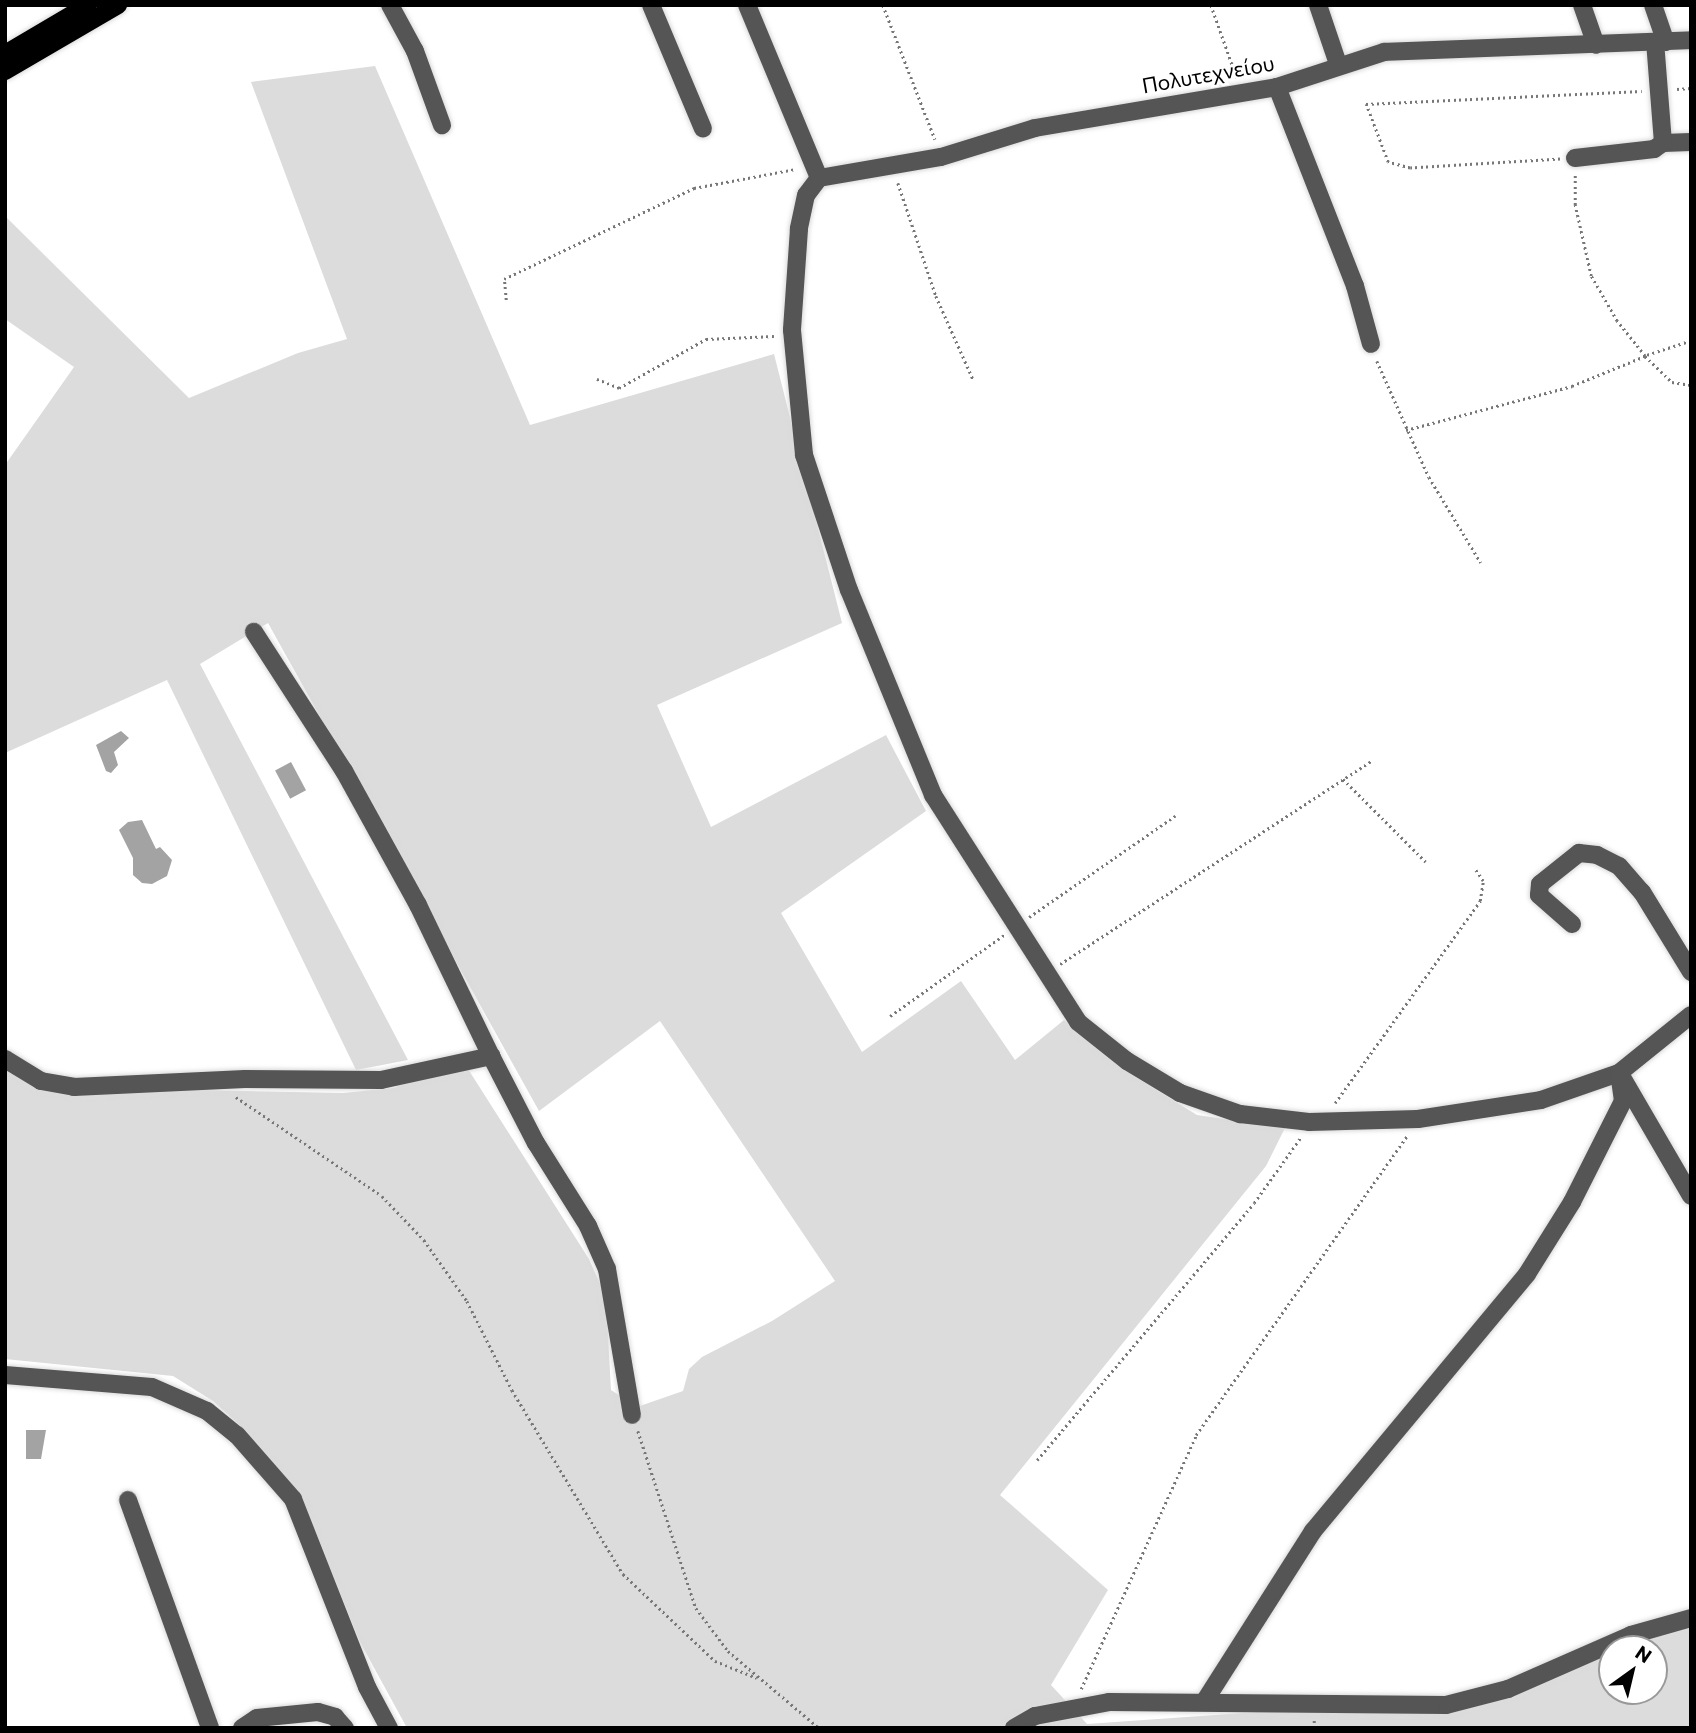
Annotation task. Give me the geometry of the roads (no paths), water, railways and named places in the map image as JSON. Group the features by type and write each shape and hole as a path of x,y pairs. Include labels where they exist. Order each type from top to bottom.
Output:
{"main road":[{"path":"5,54 88,5"},
{"path":"5,71 118,5"}],"street":[{"path":"390,5 415,51 442,125"},
{"path":"651,5 704,129"},
{"path":"747,5 817,170 806,195 799,229 792,330 804,455 879,668 933,795 1079,1022 1127,1061 1180,1093 1240,1114 1315,1122 1418,1119 1541,1100 1619,1073 1691,1015"},
{"path":"1318,5 1338,64"},
{"path":"1582,5 1596,46"},
{"path":"1653,5 1661,42 1659,90 1663,143"},
{"name":"Πολυτεχνείου","path":"817,170 892,166 941,157 1035,128 1277,87 1338,64 1384,52 1438,48 1596,46 1691,40"},
{"path":"1277,87 1356,286 1371,344"},
{"path":"1575,158 1654,149 1663,143 1691,142"},
{"path":"254,632 344,771 418,905 536,1143 588,1226 607,1269 632,1415"},
{"path":"1572,924 1539,895 1540,884 1579,853 1597,855 1619,866 1642,892 1691,972"},
{"path":"5,1059 58,1085 381,1080 491,1056"},
{"path":"1619,1073 1691,1196"},
{"path":"1206,1699 1313,1531 1527,1274 1572,1202 1623,1101 1619,1073"},
{"path":"5,1375 152,1387 208,1411 237,1435 293,1499 367,1687 389,1728"},
{"path":"128,1500 210,1728"},
{"path":"1014,1728 1035,1716 1074,1706 1206,1699 1380,1707 1446,1705 1508,1689 1631,1635 1691,1618"},
{"path":"242,1728 257,1718 318,1712 335,1717 345,1728"}]}
